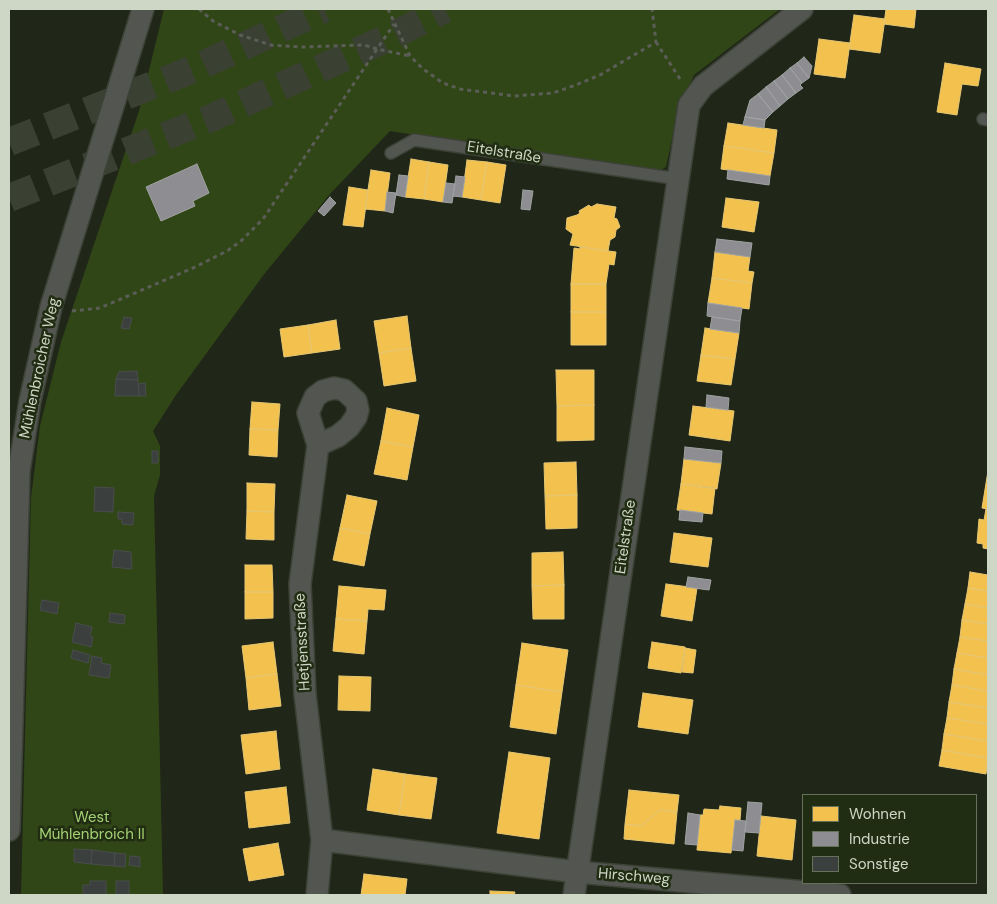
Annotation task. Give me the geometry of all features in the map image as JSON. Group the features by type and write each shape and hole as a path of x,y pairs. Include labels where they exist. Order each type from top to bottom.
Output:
{"street":[{"name":"Mühlenbroicher Weg","path":"9,830 19,471 30,402 51,306 143,9"},
{"path":"694,96 703,86 802,9"},
{"name":"Eitelstraße","path":"574,895 689,105 694,96"},
{"name":"Hetjensstraße","path":"317,895 322,840 305,694 300,584 318,445"},
{"path":"322,840 577,872"},
{"name":"Hirschweg","path":"577,872 840,895"}],"lane":[{"name":"Eitelstraße","path":"391,153 414,140 679,179"}],"path":[{"path":"199,9 213,21 240,35 271,45 302,47 364,45 410,56"},
{"path":"388,9 410,56 423,69 452,86 484,94 514,96 553,93 600,75 656,42"},
{"path":"652,9 656,42 676,74 694,96"},
{"path":"51,306 72,311 100,308 193,268 227,251 241,241 263,219 394,24"}],"green space":[{"name":"West Mühlenbroich II","path":"164,9 780,9 694,75 677,114 666,167 654,174 390,131 330,194 265,273 176,395 153,431 160,446 160,475 154,496 163,895 21,895 31,498 40,426 61,342 139,111"}],"building: Wohnen":[{"path":"886,9 916,9 914,28 884,24"},
{"path":"854,15 885,19 880,53 849,49"},
{"path":"819,39 850,43 845,78 814,74"},
{"path":"945,63 981,69 978,86 962,84 957,115 937,112"},
{"path":"728,123 777,130 774,153 724,146"},
{"path":"724,146 774,153 770,176 721,169"},
{"path":"411,159 429,162 424,199 405,197"},
{"path":"467,160 487,162 481,200 462,197"},
{"path":"429,162 448,165 443,202 424,199"},
{"path":"487,162 506,165 500,203 481,200"},
{"path":"371,170 390,173 385,211 365,209"},
{"path":"349,187 368,190 363,227 343,225"},
{"path":"726,198 759,202 754,232 722,227"},
{"path":"597,204 616,207 614,218 617,219 620,227 616,230 615,237 610,240 608,251 570,245 573,234 566,229 567,218 577,215 580,213 579,211 589,205 591,207"},
{"path":"580,247 616,252 614,265 609,264 606,284 571,284 574,248 580,249"},
{"path":"715,252 750,257 748,271 754,272 752,283 712,278"},
{"path":"712,278 752,283 749,309 708,303"},
{"path":"571,284 606,284 606,312 571,312"},
{"path":"571,312 606,312 606,345 571,345"},
{"path":"407,316 411,348 379,353 374,321"},
{"path":"336,320 340,349 312,353 308,325"},
{"path":"308,325 312,353 284,357 280,329"},
{"path":"705,328 739,333 735,359 701,355"},
{"path":"411,348 416,381 384,386 379,353"},
{"path":"701,355 735,359 731,385 697,381"},
{"path":"556,370 594,370 594,405 557,406"},
{"path":"252,402 280,404 278,430 250,429"},
{"path":"594,405 594,440 557,441 557,406"},
{"path":"693,406 734,411 730,441 689,435"},
{"path":"387,408 419,415 413,447 381,441"},
{"path":"250,429 278,430 277,457 249,455"},
{"path":"381,441 413,447 407,480 374,474"},
{"path":"684,459 721,463 717,489 681,484"},
{"path":"576,462 577,495 545,496 544,463"},
{"path":"988,471 988,509 982,508"},
{"path":"247,483 275,484 274,512 247,511"},
{"path":"681,484 715,488 712,514 677,510"},
{"path":"347,495 377,501 370,534 340,528"},
{"path":"577,495 577,528 546,529 545,496"},
{"path":"986,509 988,509 988,549 983,548 983,544 977,543 979,519 984,520"},
{"path":"247,511 274,512 274,540 246,539"},
{"path":"340,528 370,534 364,566 333,560"},
{"path":"674,533 712,538 708,567 670,562"},
{"path":"563,552 564,585 532,586 532,553"},
{"path":"245,565 272,565 273,592 245,592"},
{"path":"970,572 988,575 988,591 968,588"},
{"path":"666,584 697,588 692,621 661,616"},
{"path":"564,585 564,619 533,619 532,586"},
{"path":"339,586 386,590 384,610 368,609 367,621 336,619"},
{"path":"968,588 988,591 988,608 965,604"},
{"path":"245,592 273,592 273,618 245,619"},
{"path":"965,604 988,608 988,624 962,620"},
{"path":"336,619 367,621 364,654 333,651"},
{"path":"962,620 988,624 988,641 960,637"},
{"path":"960,637 988,641 988,658 957,653"},
{"path":"273,642 277,674 246,678 242,646"},
{"path":"652,642 685,647 681,673 648,668"},
{"path":"522,643 568,650 562,692 516,685"},
{"path":"685,648 696,650 693,673 682,672"},
{"path":"957,653 988,658 988,675 954,669"},
{"path":"954,669 988,675 988,691 952,685"},
{"path":"277,674 281,706 249,710 246,678"},
{"path":"339,676 371,677 370,711 338,710"},
{"path":"516,685 562,692 556,734 510,727"},
{"path":"952,685 988,691 988,708 949,702"},
{"path":"643,693 693,700 688,734 638,727"},
{"path":"949,702 988,708 988,724 947,718"},
{"path":"947,718 988,724 988,741 944,734"},
{"path":"276,731 280,769 246,774 241,735"},
{"path":"944,734 988,741 988,758 942,750"},
{"path":"942,750 988,758 986,774 939,766"},
{"path":"509,752 550,758 539,839 497,833"},
{"path":"373,769 405,774 399,815 367,810"},
{"path":"405,774 437,778 431,819 399,815"},
{"path":"286,787 290,823 249,828 245,792"},
{"path":"629,790 679,795 677,812 660,810 641,826 625,824"},
{"path":"720,806 741,808 740,820 735,820 731,853 697,850 700,815 703,815 704,809 719,810"},
{"path":"660,810 677,812 674,844 624,839 625,824 641,826"},
{"path":"761,816 796,820 792,860 757,856"},
{"path":"278,843 284,875 249,881 243,849"},
{"path":"364,874 407,879 405,895 361,895"},
{"path":"490,891 515,892 514,894 519,895 490,895"}],"building: Industrie":[{"path":"804,57 812,66 809,78 797,63"},
{"path":"797,63 809,78 802,83 790,68"},
{"path":"790,68 802,83 800,85 803,88 796,93 782,75"},
{"path":"782,75 796,93 788,99 774,81"},
{"path":"774,81 788,99 780,106 766,87"},
{"path":"766,87 780,106 773,112 758,94"},
{"path":"758,94 773,112 765,120 745,117 750,100"},
{"path":"745,117 765,120 764,128 743,125"},
{"path":"197,164 209,193 193,201 195,206 161,221 146,187"},
{"path":"728,170 770,176 769,185 727,179"},
{"path":"399,175 408,176 405,197 396,195"},
{"path":"456,176 465,177 462,197 453,196"},
{"path":"446,183 455,184 452,203 443,202"},
{"path":"523,190 533,191 530,210 521,209"},
{"path":"387,192 396,193 393,213 385,211"},
{"path":"330,197 336,203 324,216 318,211"},
{"path":"717,239 752,243 750,257 715,252"},
{"path":"708,303 742,308 740,321 707,316"},
{"path":"712,317 740,321 739,333 710,329"},
{"path":"707,395 729,398 728,410 706,407"},
{"path":"685,447 722,451 721,463 684,459"},
{"path":"680,510 703,513 702,522 679,520"},
{"path":"688,577 711,580 709,590 686,587"},
{"path":"748,802 762,803 759,833 745,832"},
{"path":"688,813 700,815 697,845 685,844"},
{"path":"735,820 746,821 743,851 732,850"}],"building: Sonstige":[{"path":"124,317 132,318 129,329 121,328"},
{"path":"137,371 138,380 116,379 119,372"},
{"path":"116,379 138,380 139,396 115,396"},
{"path":"145,383 146,396 139,396 138,384"},
{"path":"152,451 158,451 158,463 152,463"},
{"path":"95,487 114,488 113,512 94,511"},
{"path":"118,512 134,513 133,525 122,524 122,519 118,519"},
{"path":"114,550 131,552 132,569 112,567"},
{"path":"42,600 59,603 57,614 40,610"},
{"path":"110,613 125,615 124,624 109,622"},
{"path":"76,623 92,627 90,636 93,637 91,647 72,642"},
{"path":"73,650 90,655 88,663 71,658"},
{"path":"92,656 102,658 101,663 111,665 109,678 89,675"},
{"path":"74,849 92,850 91,864 74,862"},
{"path":"92,850 115,853 114,866 91,864"},
{"path":"115,853 126,854 125,867 114,866"},
{"path":"130,856 140,857 140,867 129,865"},
{"path":"90,881 106,881 106,895 83,895 83,885 90,885"},
{"path":"116,881 129,881 129,895 116,895"}],"tunnel":[{"path":"9,142 196,68 324,9"},
{"path":"9,198 211,118 394,35 445,9"}]}
